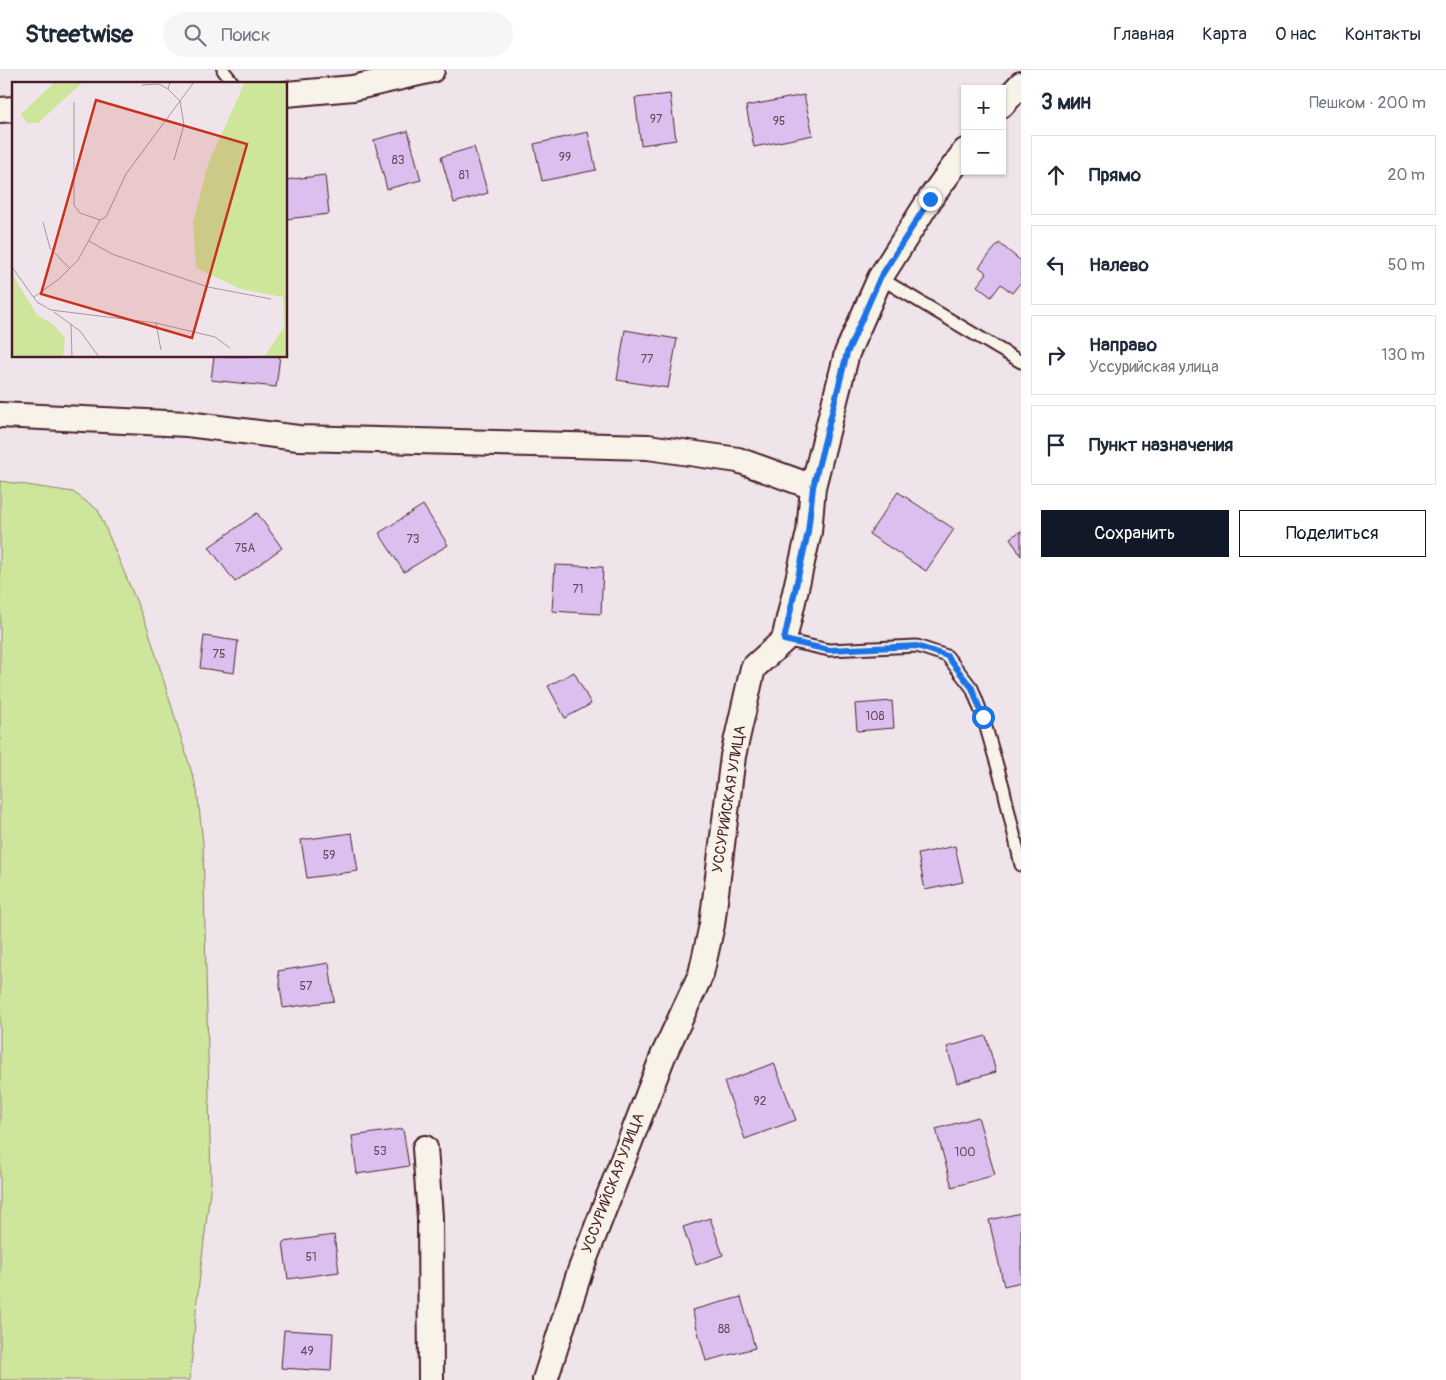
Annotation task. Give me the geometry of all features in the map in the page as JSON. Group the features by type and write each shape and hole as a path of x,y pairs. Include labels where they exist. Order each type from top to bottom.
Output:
{"street":[{"path":"288,94 353,88 432,70"},
{"path":"1006,101 1021,84"},
{"path":"784,640 808,532 813,487 847,353 880,278 930,199 961,156"},
{"path":"0,415 187,424 298,438 648,447 738,460 813,487"},
{"name":"УССУРИЙСКАЯ УЛИЦА","path":"545,1380 580,1271 638,1118 663,1056 701,974 712,925 732,756 753,668 784,640"},
{"path":"425,1148 430,1217 431,1380"}],"lane":[{"path":"223,70 232,82"},
{"path":"880,278 1021,362"},
{"path":"784,640 829,650 917,646 947,656 972,688 983,717 1003,786 1021,865"}],"green space":[{"path":"0,481 73,492 98,510 148,629 197,790 203,843 211,1182 190,1380 0,1380"}],"building":[{"path":"670,94 676,140 641,145 635,98"},
{"path":"804,95 813,135 754,147 746,106"},
{"path":"408,131 421,180 387,189 374,140"},
{"path":"588,132 596,170 542,181 534,144"},
{"path":"474,147 488,193 454,203 441,157"},
{"path":"325,175 329,214 288,219 288,180"},
{"path":"999,243 1021,261 1021,282 1012,293 1001,284 991,297 977,286 987,273 979,267"},
{"path":"625,330 677,339 668,388 617,380"},
{"path":"214,358 280,358 276,387 211,380"},
{"path":"898,492 954,529 926,571 869,534"},
{"path":"423,505 448,545 404,572 379,533"},
{"path":"257,513 282,548 235,582 209,547"},
{"path":"1021,531 1021,556 1010,538"},
{"path":"555,565 603,567 601,614 552,611"},
{"path":"204,636 238,641 234,673 200,668"},
{"path":"574,672 591,704 565,718 548,686"},
{"path":"892,701 894,728 857,731 855,704"},
{"path":"352,833 358,871 307,878 301,840"},
{"path":"955,846 963,882 925,890 918,854"},
{"path":"329,963 334,1001 283,1008 278,971"},
{"path":"986,1036 996,1072 957,1083 947,1047"},
{"path":"774,1063 796,1120 745,1139 724,1082"},
{"path":"978,1117 995,1175 952,1187 936,1129"},
{"path":"403,1129 409,1166 357,1174 352,1136"},
{"path":"1021,1213 1021,1282 1004,1286 989,1220"},
{"path":"710,1218 723,1255 696,1265 683,1227"},
{"path":"334,1235 339,1272 288,1279 283,1242"},
{"path":"741,1297 755,1348 706,1361 692,1310"},
{"path":"284,1330 333,1333 331,1371 281,1368"}],"route":[{"path":"930,199 880,278 847,353 813,487 801,571 784,640 829,650 917,646 947,656 972,688 983,717"}]}
